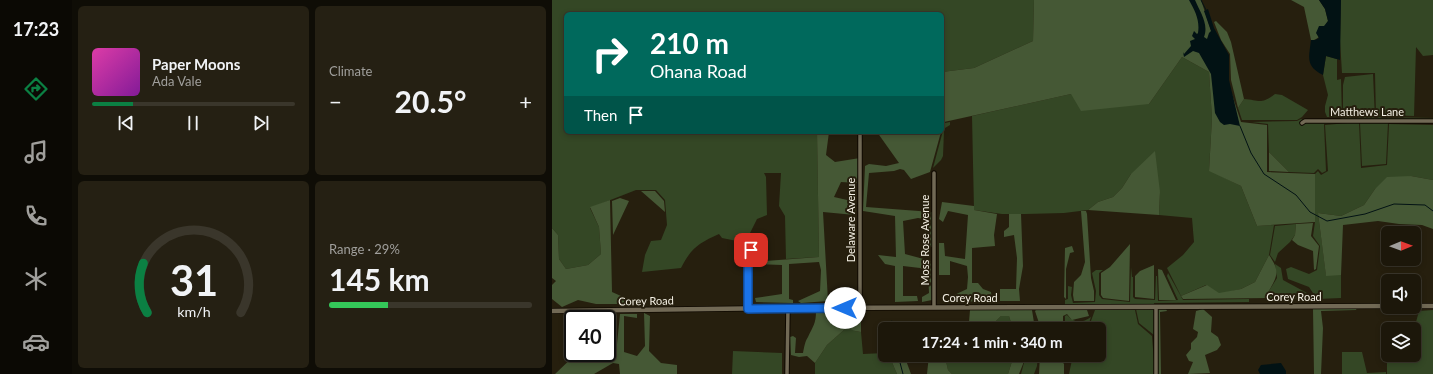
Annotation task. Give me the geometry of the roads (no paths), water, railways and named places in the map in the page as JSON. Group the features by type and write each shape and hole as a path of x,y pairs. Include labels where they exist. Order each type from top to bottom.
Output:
{"street":[{"name":"Matthews Lane","path":"1302,123 1304,121 1433,121"},
{"name":"Delaware Avenue","path":"860,134 860,308"},
{"name":"Moss Rose Avenue","path":"934,173 934,307"},
{"path":"748,309 748,260 751,250"},
{"path":"1156,306 1156,374"},
{"name":"Corey Road","path":"552,311 934,307 1381,306"},
{"path":"1421,306 1433,306"},
{"path":"787,374 788,308"}],"waterway":[{"path":"1201,0 1206,10"},
{"path":"1240,126 1251,153 1264,174 1296,195 1310,212 1327,221 1365,214 1394,204 1425,205 1433,211"},
{"path":"900,362 903,374"}]}
